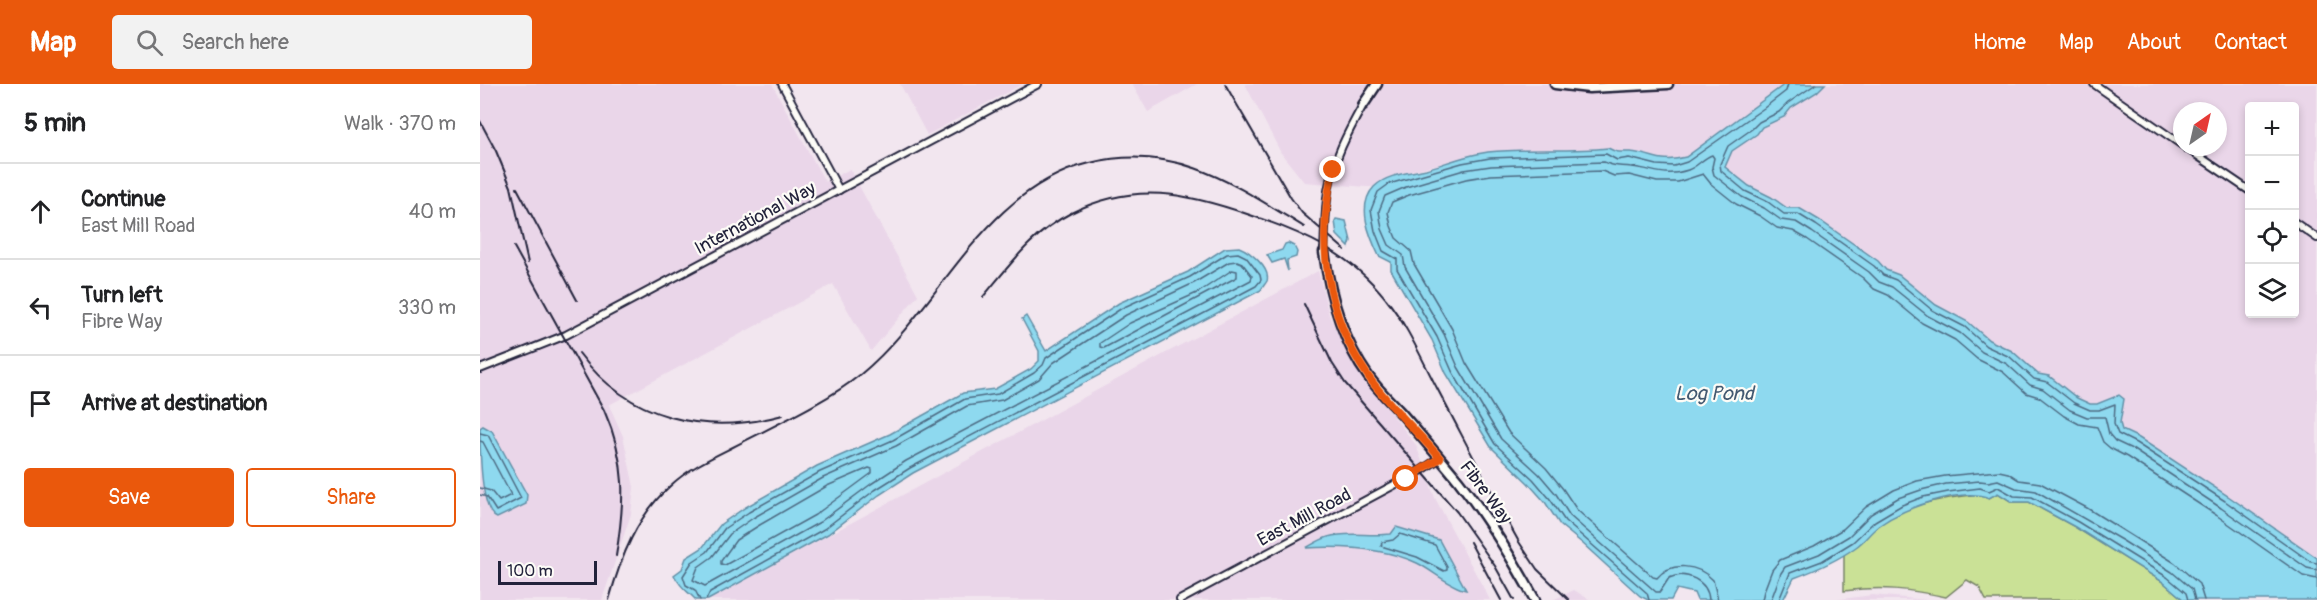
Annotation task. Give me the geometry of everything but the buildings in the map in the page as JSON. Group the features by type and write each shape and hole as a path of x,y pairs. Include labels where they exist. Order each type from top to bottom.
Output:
{"street":[{"path":"782,84 839,190"},
{"name":"International Way","path":"480,369 566,335 1038,84"},
{"name":"Fibre Way","path":"1377,84 1345,139 1333,170 1328,193 1324,252 1327,277 1336,311 1368,377 1440,458 1495,529 1535,600"},
{"path":"1555,84 1589,88 1668,84"},
{"path":"2094,84 2173,138"},
{"path":"2199,156 2245,188"},
{"path":"2299,225 2317,238"},
{"name":"East Mill Road","path":"1180,600 1414,475 1440,458"}],"shaded area":[{"path":"480,84 772,84 825,182 850,169 918,295 871,351 833,284 609,405 623,436 634,487 631,514 602,600 480,600"},
{"path":"900,84 1023,84 927,135"},
{"path":"1132,84 1197,84 1148,112"},
{"path":"1245,84 1785,84 1686,157 1657,160 1629,152 1618,154 1608,148 1490,152 1403,173 1373,187 1367,187 1304,182 1281,153"},
{"path":"1825,84 2317,84 2317,558 2228,496 2139,438 2122,430 2120,423 2097,404 2090,404 2077,398 2049,376 2038,374 2012,351 1989,340 1968,322 1936,305 1899,275 1886,270 1878,261 1749,186 1725,167 1732,151 1757,134 1762,127 1784,117 1792,107 1817,92"},
{"path":"1318,271 1329,315 1352,363 1416,445 1435,498 1490,600 708,600"},
{"path":"1574,590 1590,600 1553,600"},
{"path":"1872,595 1927,600 1835,600"}],"green space":[{"path":"1998,493 2012,502 2029,502 2075,527 2163,582 2184,600 1986,600 1979,587 1967,580 1946,597 1895,589 1844,591 1844,553 1889,518 1926,503 1981,494 1989,498"}],"water":[{"name":"Log Pond","path":"1785,84 1825,84 1817,92 1791,108 1784,117 1762,127 1757,134 1732,151 1725,167 1749,186 1787,208 1799,208 1819,220 1878,261 1886,270 1899,275 1936,305 1968,322 1989,340 2012,351 2038,374 2049,376 2077,398 2090,404 2097,404 2119,395 2124,399 2120,423 2122,430 2139,438 2228,496 2317,558 2317,600 2184,600 2163,582 2075,527 2029,502 2012,502 1998,493 1989,498 1977,495 1949,497 1903,512 1880,525 1859,545 1841,557 1794,578 1783,600 1697,600 1694,593 1677,589 1671,600 1648,600 1640,596 1560,525 1545,502 1491,447 1446,373 1432,340 1391,270 1391,262 1379,256 1375,248 1366,222 1366,203 1369,195 1374,187 1385,179 1488,152 1608,148 1663,159 1686,157"},
{"path":"1336,219 1346,221 1351,241 1349,247 1337,235"},
{"path":"1288,243 1294,246 1297,252 1296,257 1287,260 1288,271 1284,259 1272,263 1267,255 1282,250"},
{"path":"1239,247 1253,256 1266,271 1267,281 1261,290 913,473 879,495 828,534 708,600 696,600 682,587 674,575 682,569 686,558 702,548 721,524 817,466 890,434 963,393 995,389 1031,369 1039,361 1039,351 1022,319 1026,316 1046,351 1119,303 1188,272 1225,248"},
{"path":"483,426 492,431 527,495 526,504 497,518 491,513 484,492 480,438 480,428"},
{"path":"1396,527 1439,540 1466,590 1453,585 1417,563 1391,554 1334,547 1306,548 1328,537 1343,534 1391,534"}],"railway":[{"path":"1225,84 1291,198 1302,213 1345,250"},
{"path":"480,121 511,187 528,263"},
{"path":"609,600 631,538 648,511 670,486 699,465 815,404 861,374 889,347 991,224 1020,198 1052,177 1090,163 1121,158 1150,158 1177,163 1228,182 1304,227"},
{"path":"517,188 577,300"},
{"path":"983,297 1022,250 1057,221 1094,203 1117,197 1139,194 1182,196 1227,207 1308,238 1358,269 1394,309 1519,542 1537,569 1569,600"},
{"path":"514,247 604,410 617,447 622,499 616,556"},
{"path":"1304,304 1332,363 1345,383 1457,512 1495,566 1514,600"},
{"path":"579,353 599,376 621,394 645,408 670,417 725,424 783,415"},
{"path":"1470,542 1501,600"}],"route":[{"path":"1333,170 1328,193 1324,252 1327,277 1336,311 1368,377 1440,458 1406,479"}]}
